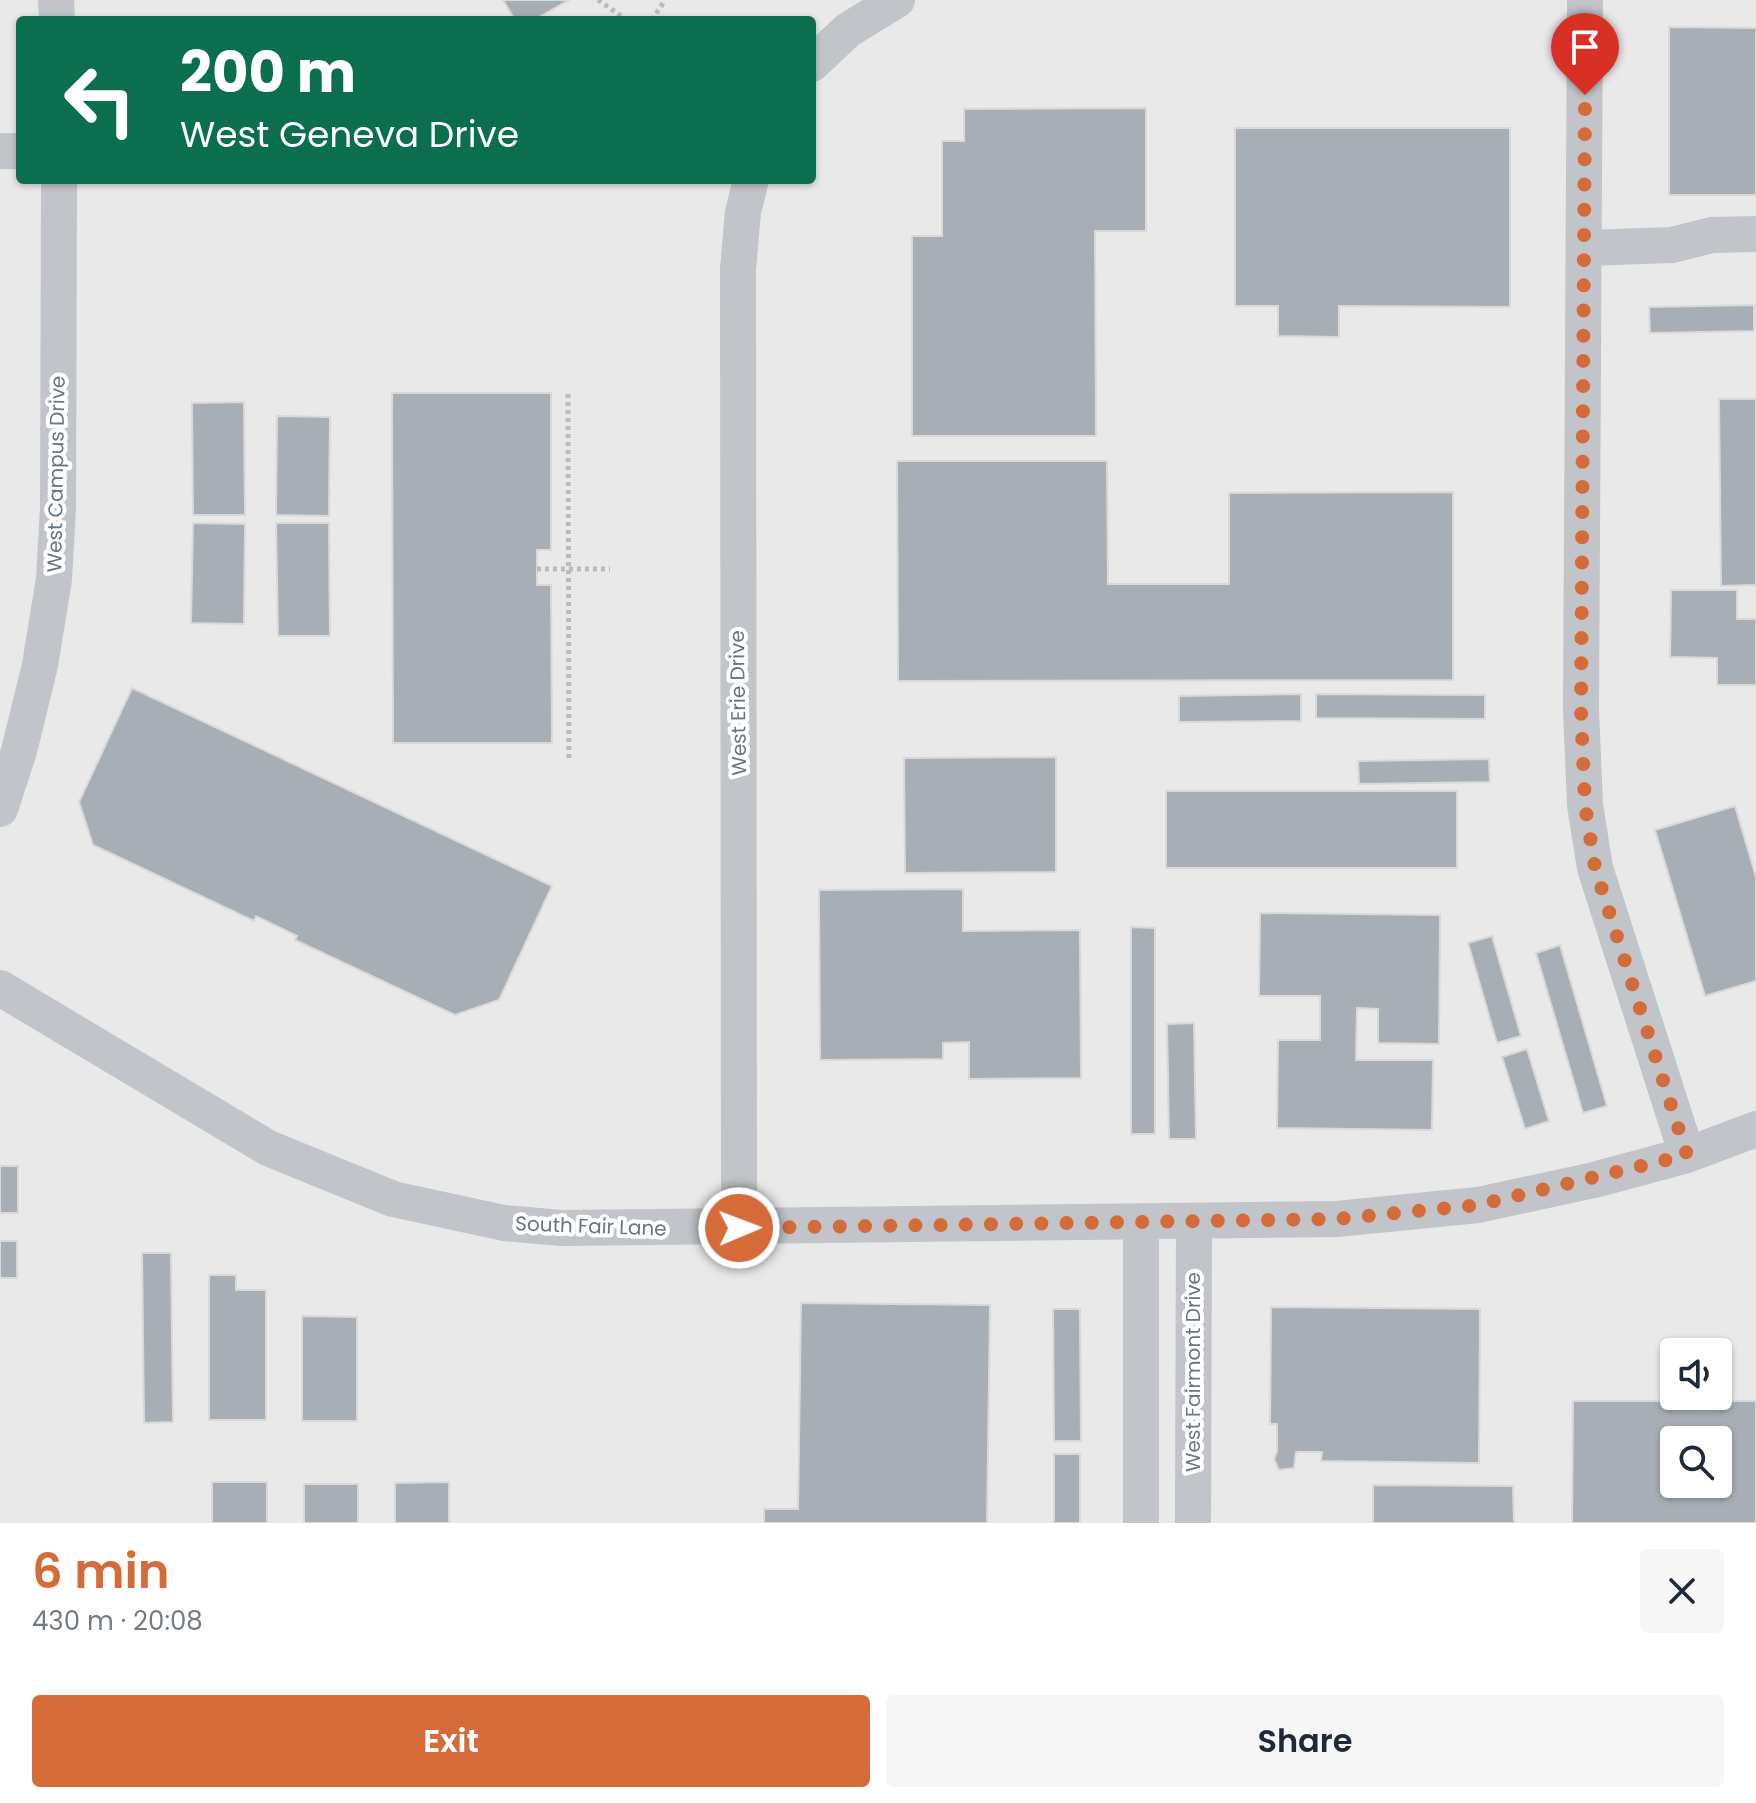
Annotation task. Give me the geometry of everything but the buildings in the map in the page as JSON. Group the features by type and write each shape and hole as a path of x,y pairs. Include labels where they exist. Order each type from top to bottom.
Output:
{"street":[{"path":"816,60 848,30 897,0"},
{"path":"1585,0 1581,710 1585,805 1595,868 1687,1155"},
{"name":"West Campus Drive","path":"0,809 19,751 40,665 54,579 58,508 59,184"},
{"name":"West Erie Drive","path":"739,1228 738,269 743,212 750,184"},
{"path":"1584,248 1672,245 1712,235 1756,234"},
{"name":"South Fair Lane","path":"0,988 268,1148 393,1199 504,1223 562,1228 1337,1219 1478,1205 1687,1155 1756,1129"},
{"path":"1141,1222 1141,1523"},
{"name":"West Fairmont Drive","path":"1193,1523 1194,1222"}],"path":[{"path":"598,0 621,16"},
{"path":"568,394 569,758"},
{"path":"537,569 610,569"}],"shaded area":[{"path":"0,0 1756,0 1756,1523 0,1523"}],"route":[{"path":"739,1228 1337,1219 1478,1205 1594,1180 1687,1155 1595,868 1585,805 1581,710 1585,95"}]}
